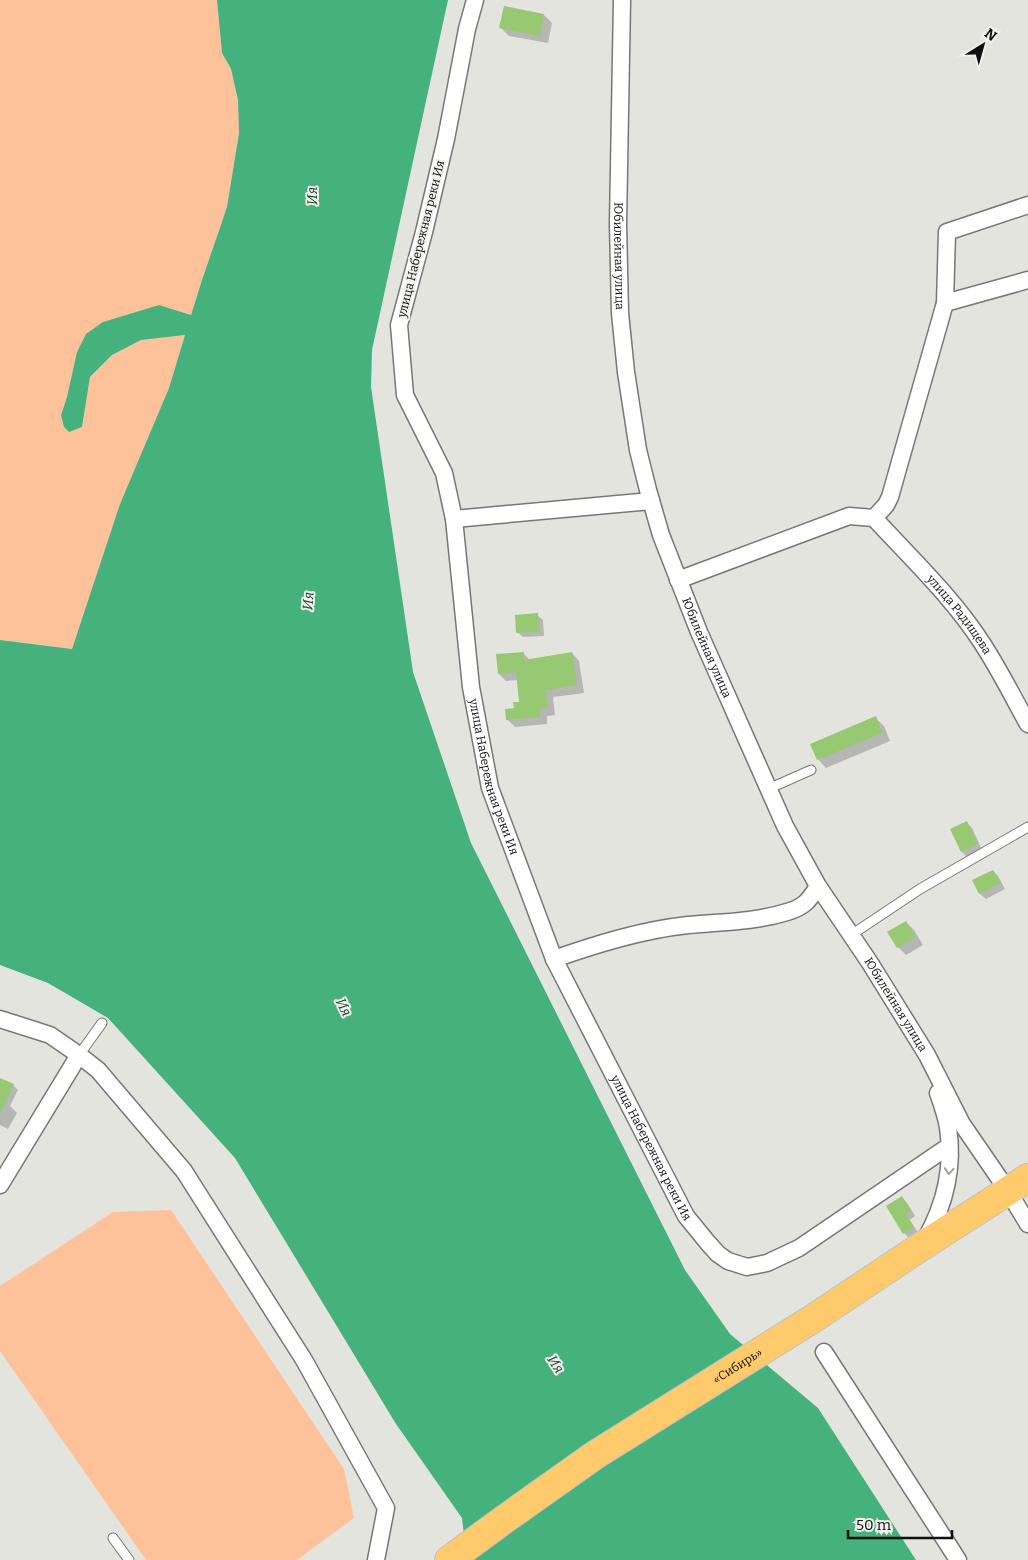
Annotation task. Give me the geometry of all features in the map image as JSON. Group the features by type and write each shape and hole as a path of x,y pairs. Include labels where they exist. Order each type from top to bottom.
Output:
{"highway":[{"name":"«Сибирь»","path":"449,1560 595,1455 814,1318 1018,1184"}],"street":[{"name":"улица Набережная реки Ия","path":"475,0 467,29 444,148 399,325 405,395 444,473 454,519 471,687 490,788 554,959 686,1216 718,1254 728,1261 747,1267 767,1262 799,1248 949,1146"},
{"name":"Юбилейная улица","path":"622,0 618,214 620,305 626,372 638,450 661,535 699,632 785,826 818,886 927,1055 962,1124 1018,1184 1028,1224"},
{"path":"678,580 849,516 874,518 886,505 890,497 944,303 947,232 1028,205"},
{"path":"944,303 1028,280"},
{"path":"454,519 651,501"},
{"name":"улица Радищева","path":"874,518 970,626 989,655 1028,724"},
{"path":"554,959 617,938 686,926 749,920 788,912 809,901 818,886"},
{"path":"0,1019 50,1034 98,1070 184,1171 304,1360 386,1508 376,1560"},
{"path":"0,1185 79,1055"},
{"path":"922,1246 932,1229 946,1194 949,1171 948,1126 927,1055"},
{"path":"824,1352 958,1560"}],"lane":[{"path":"768,789 811,770"},
{"path":"851,935 920,889 1028,827"},
{"path":"79,1055 102,1023"},
{"path":"113,1538 129,1560"}],"shaded area":[{"path":"0,0 217,0 222,53 231,69 238,100 239,133 227,207 191,315 159,305 103,322 67,397 61,415 82,427 90,377 112,355 141,340 185,335 169,388 120,504 72,649 0,640"},
{"path":"171,1210 344,1469 354,1518 297,1560 146,1560 0,1351 0,1286 113,1212"}],"water":[{"name":"Ия","path":"217,0 448,0 372,350 371,387 413,672 471,843 685,1270 730,1334 818,1408 916,1560 467,1560 462,1518 396,1424 235,1158 108,1018 48,983 0,965 0,640 72,649 120,504 169,388 185,335 141,340 112,355 90,377 82,427 69,432 64,427 61,415 77,352 86,334 103,322 159,305 191,315 227,207 239,133 238,100 231,69 222,53"}],"building":[{"path":"504,6 544,14 540,36 499,28"},
{"path":"538,613 539,631 516,633 515,615"},
{"path":"524,652 524,660 572,652 577,685 546,690 548,708 540,709 540,717 506,720 505,709 514,708 513,702 519,702 516,672 498,674 496,654"},
{"path":"876,716 882,733 817,760 810,744"},
{"path":"967,821 978,844 961,852 950,829"},
{"path":"993,870 1001,883 979,894 972,880"},
{"path":"906,921 916,937 897,948 887,932"},
{"path":"0,1078 14,1084 0,1113"},
{"path":"902,1196 911,1211 906,1214 914,1227 903,1234 886,1206"}]}
